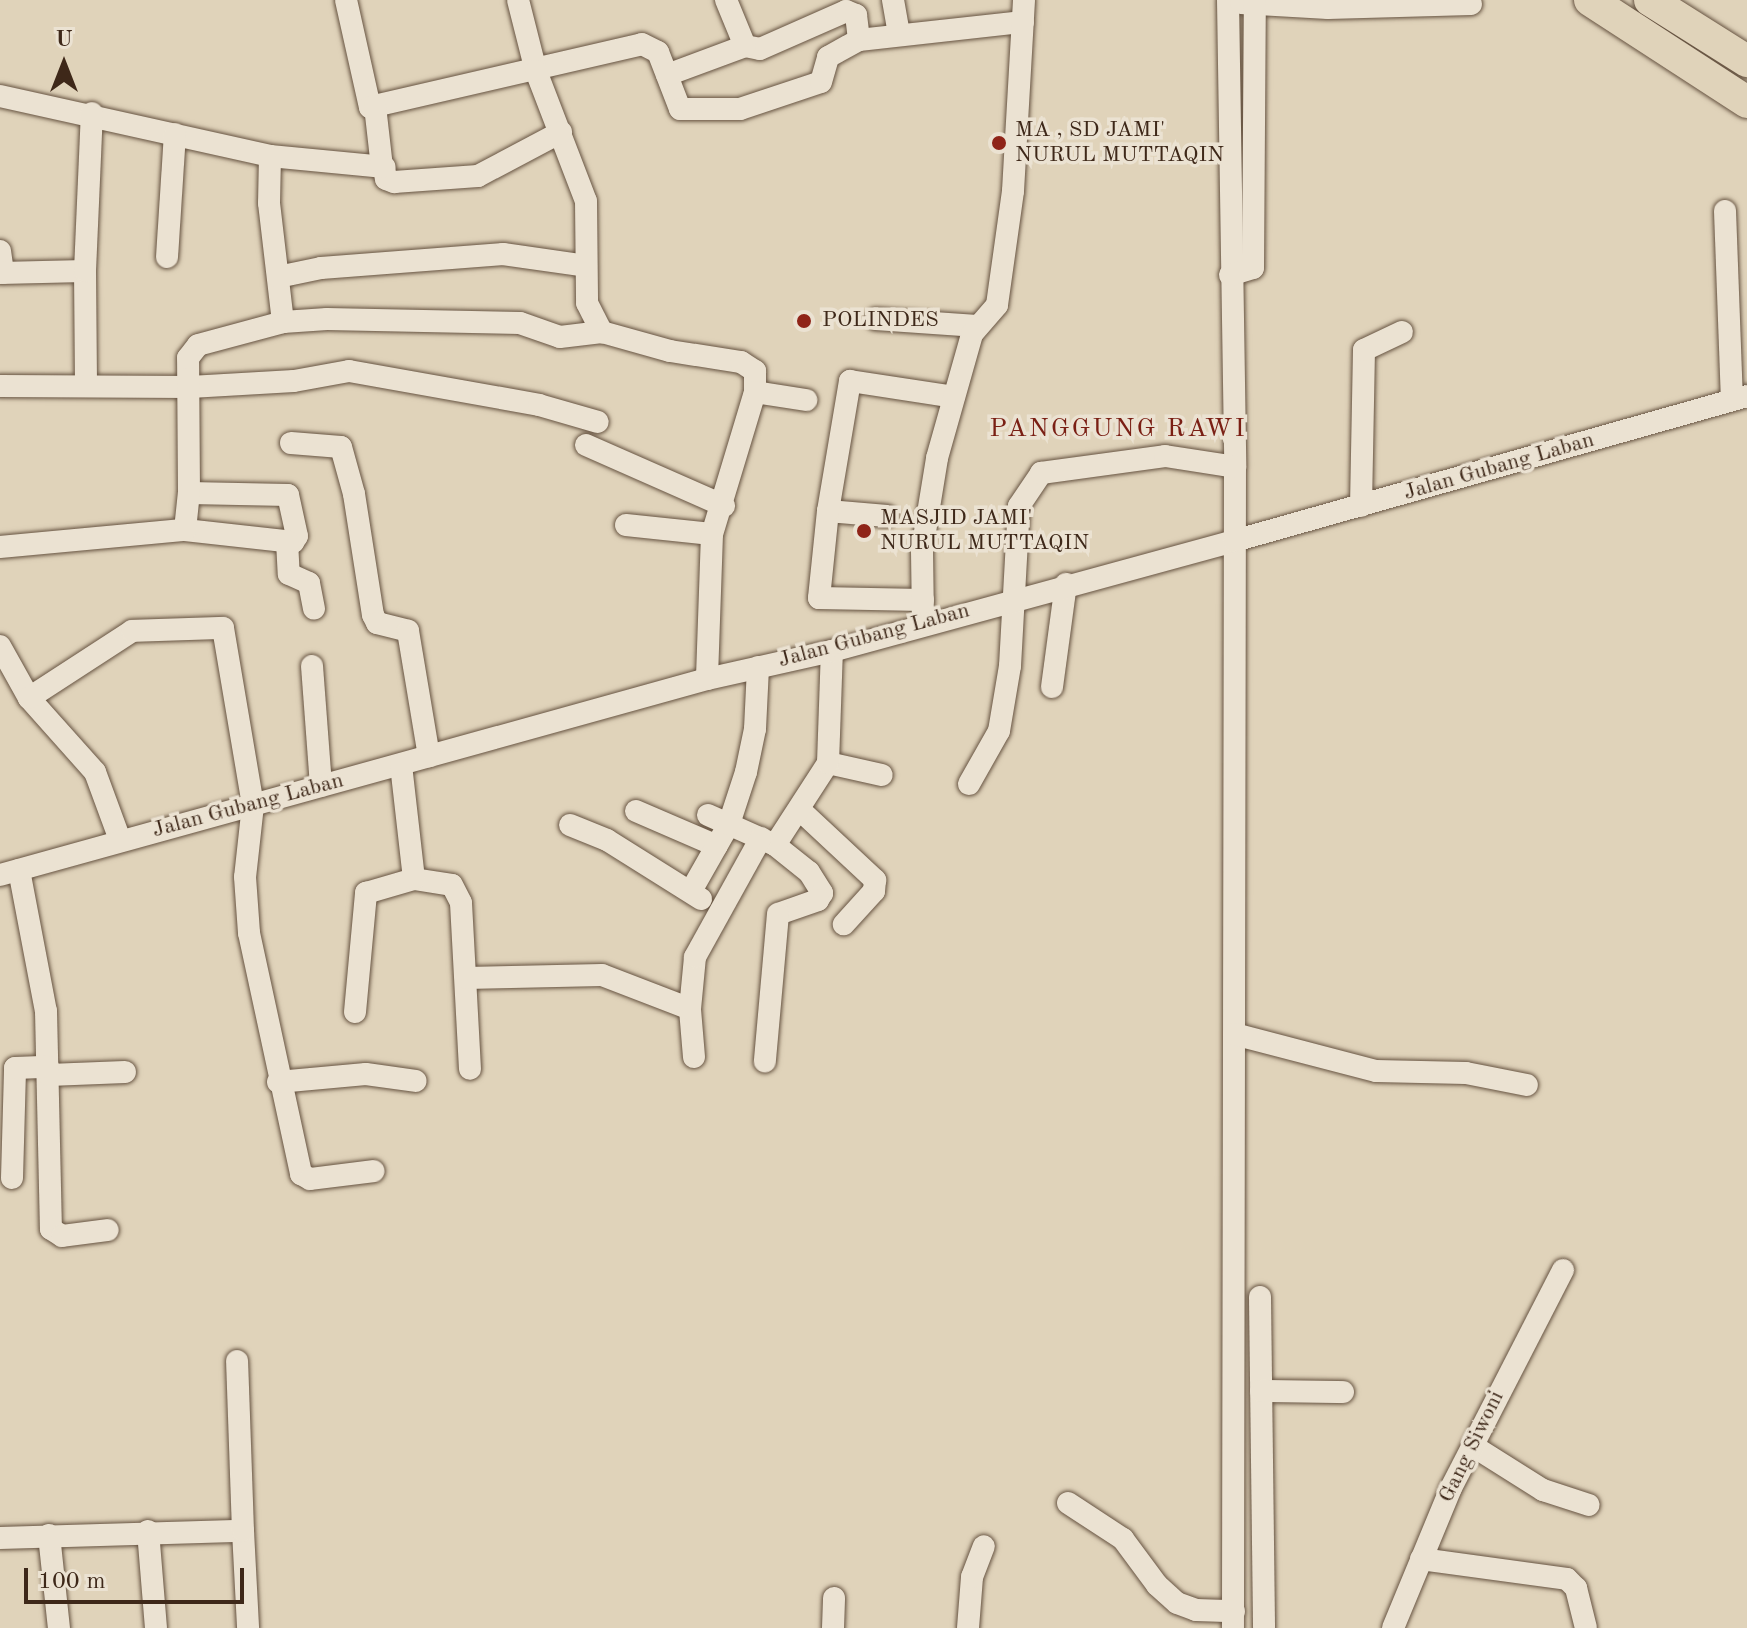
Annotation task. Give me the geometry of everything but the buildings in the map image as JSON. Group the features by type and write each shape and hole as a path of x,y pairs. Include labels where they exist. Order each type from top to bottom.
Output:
{"highway":[{"path":"1590,0 1747,102"},
{"path":"1650,0 1747,61"}],"street":[{"path":"346,0 366,101 375,106 642,44 658,52 683,110 758,106 821,82 828,57 859,40 1024,11 1013,191 997,305 974,330 954,397 929,501 923,611 819,598 828,511 850,381 954,397"},
{"path":"518,0 536,71 586,201 587,303 602,332"},
{"path":"726,0 745,46"},
{"path":"893,0 899,34"},
{"path":"1264,1628 1250,1475 1234,1034 1235,467 1230,275 1243,2 1471,4"},
{"path":"667,75 745,46 760,49 846,11 856,15 859,40"},
{"path":"0,96 92,113 270,156 382,167"},
{"path":"375,106 382,167 386,179 394,182 470,178 561,132"},
{"path":"86,384 85,271 92,113"},
{"path":"167,257 175,134"},
{"path":"270,156 283,322"},
{"path":"1725,211 1739,398"},
{"path":"278,277 321,268 503,254 586,266"},
{"path":"1,266 85,271"},
{"path":"876,319 974,330"},
{"path":"185,530 189,493 188,358 198,345 283,322 520,323 572,338 602,332 670,351 751,366 755,392 724,506 712,534 707,679"},
{"path":"1361,506 1364,350 1402,332"},
{"path":"0,386 86,384 190,387 294,381 349,371 539,405 598,422"},
{"path":"755,392 806,400"},
{"name":"Jalan Gubang Laban","path":"9,872 707,679 832,651 923,611 1016,598 1361,506 1739,398"},
{"path":"291,443 341,447 354,494 373,615 377,623 408,631 429,756"},
{"path":"586,445 724,506"},
{"path":"969,784 999,731 1016,598 1019,506 1041,473 1165,456 1235,467"},
{"path":"0,547 185,530 287,541 297,536 288,495 189,493"},
{"path":"828,511 887,516"},
{"path":"626,525 712,534"},
{"path":"287,541 289,574 309,583 314,609"},
{"path":"1052,687 1066,584"},
{"path":"29,698 132,631 221,625 253,805 245,894 278,1082 304,1178 374,1171"},
{"path":"0,646 29,698 95,772 120,840"},
{"path":"694,1057 690,1009 695,957 716,912 768,841 800,810 828,763 832,651"},
{"path":"312,666 321,786"},
{"path":"691,891 729,824 753,745 758,667"},
{"path":"828,763 882,775"},
{"path":"401,765 414,879"},
{"path":"800,810 875,880 874,891 844,924"},
{"path":"636,811 717,846"},
{"path":"708,815 768,841 809,872 822,893 818,900 778,914 765,1061"},
{"path":"570,825 607,840 691,891 716,912"},
{"path":"9,872 45,996 51,1229 62,1236 108,1230"},
{"path":"355,1012 366,893 414,879 442,881 457,892 466,978 470,1069"},
{"path":"466,978 602,975 690,1009"},
{"path":"1234,1034 1376,1071 1466,1073 1527,1085"},
{"path":"12,1178 15,1068 125,1072"},
{"path":"278,1082 366,1074 416,1081"},
{"name":"Gang Siwoni","path":"1393,1628 1473,1446 1563,1270"},
{"path":"1068,1503 1123,1539 1157,1585 1177,1603 1234,1620 1261,1391 1260,1297"},
{"path":"237,1361 248,1628"},
{"path":"1261,1391 1343,1392"},
{"path":"1473,1446 1543,1490 1589,1505"},
{"path":"0,1538 148,1531 243,1531"},
{"path":"148,1531 156,1628"},
{"path":"49,1535 59,1628"},
{"path":"968,1628 972,1577 984,1546"},
{"path":"1421,1559 1567,1579 1576,1588 1586,1628"},
{"path":"833,1628 834,1598"}],"place":[{"name":"MA , SD JAMI' NURUL MUTTAQIN","path":"999,143"},
{"name":"POLINDES","path":"804,321"},
{"name":"MASJID JAMI' NURUL MUTTAQIN","path":"864,531"}],"district":[{"name":"PANGGUNG RAWI","path":"1118,430"}]}
